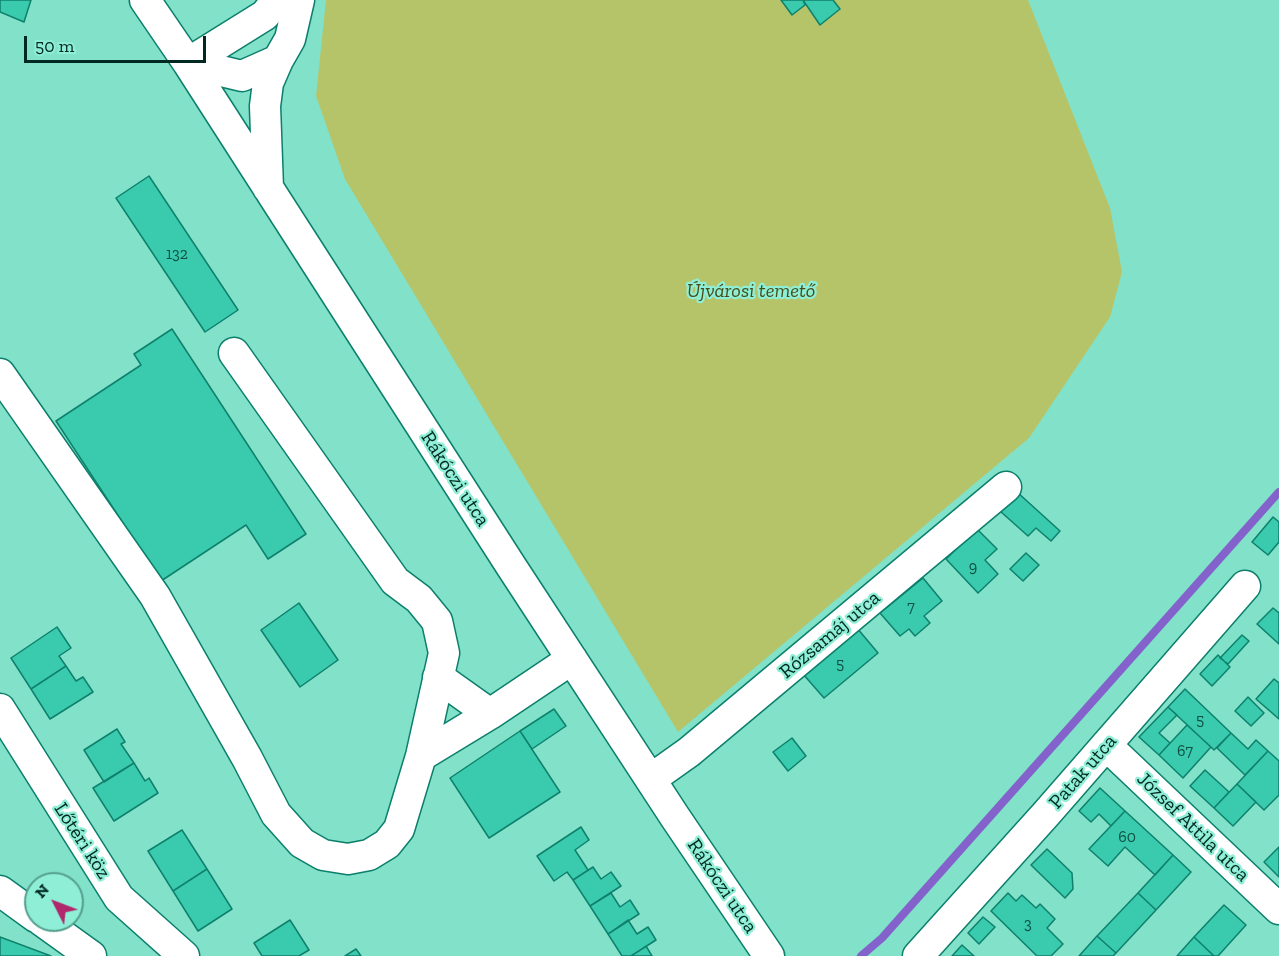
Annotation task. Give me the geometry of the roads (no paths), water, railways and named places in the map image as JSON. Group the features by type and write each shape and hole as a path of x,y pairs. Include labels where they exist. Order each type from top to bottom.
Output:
{"street":[{"name":"Rákóczi utca","path":"145,0 188,63 572,659 769,956"},
{"path":"188,63 265,15 277,0"},
{"path":"268,188 265,106 268,83 290,39 299,0"},
{"path":"188,63 242,76 278,60"},
{"path":"0,374 155,596 247,758 276,814 302,843 323,855 348,859 369,855 387,844 399,829 421,756 444,653 437,621 419,599 395,581 234,353"},
{"name":"Rózsamáj utca","path":"651,779 689,752 1006,488"},
{"name":"Patak utca","path":"918,956 1245,586"},
{"path":"421,756 490,714 572,659"},
{"path":"438,677 490,714"},
{"name":"Lőtéri köz","path":"0,709 118,898 184,956"},
{"name":"József Attila utca","path":"1106,745 1279,909"},
{"path":"0,891 24,908"},
{"path":"58,932 91,956"}],"waterway":[{"path":"861,956 882,938 1279,492"}],"park label":[{"name":"Újvárosi temető","path":"751,291"}]}
